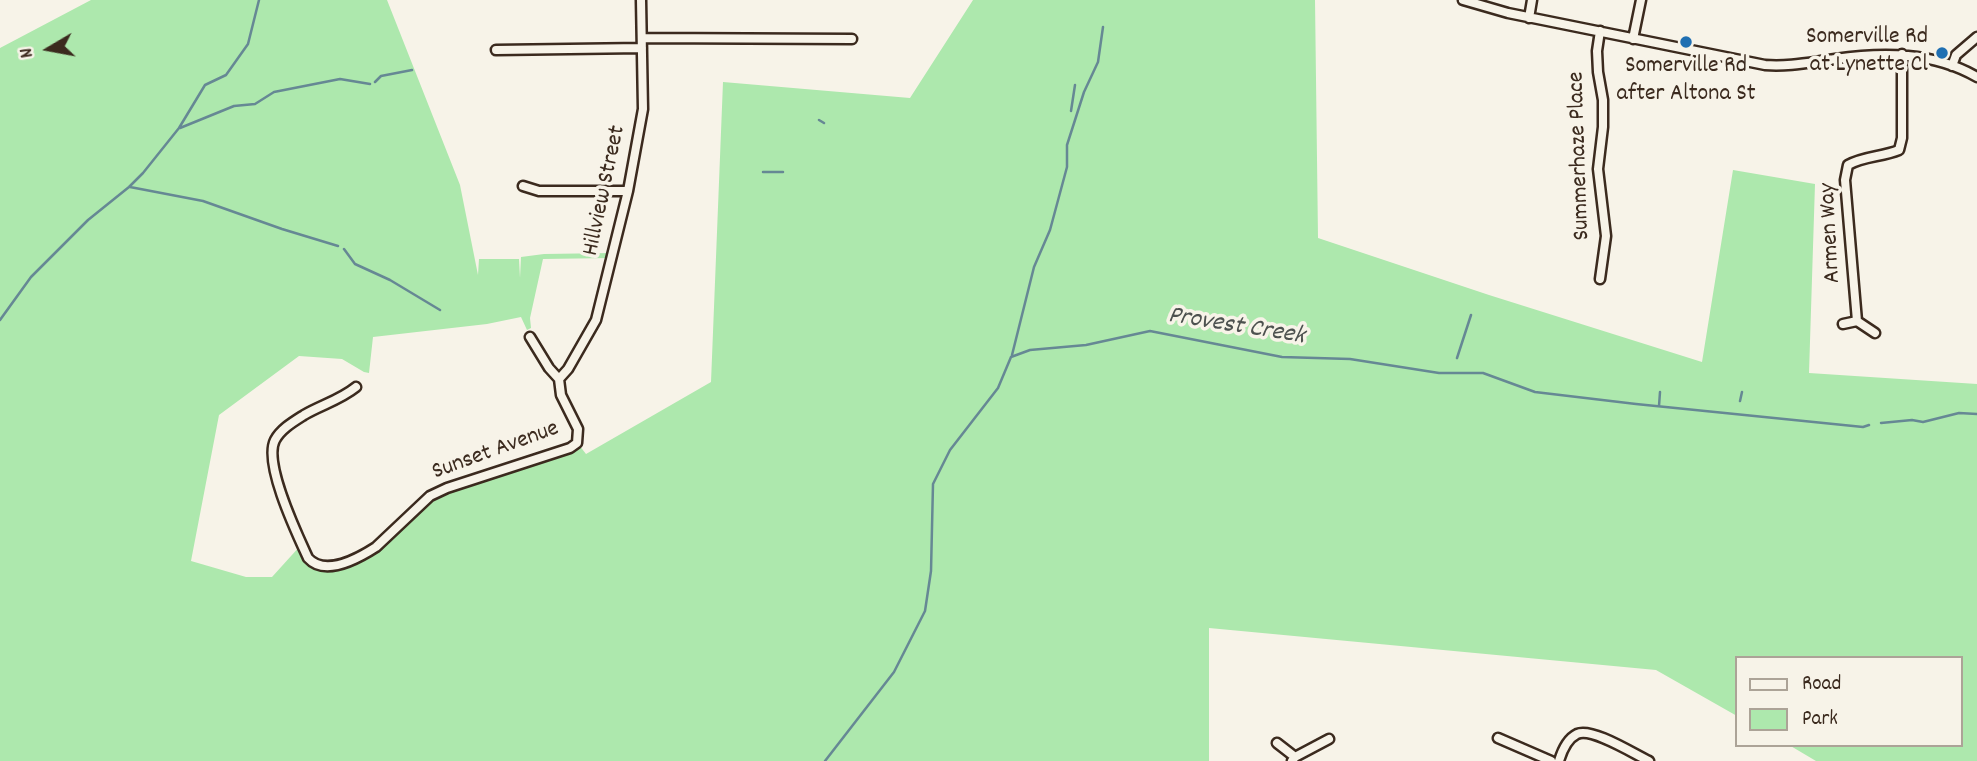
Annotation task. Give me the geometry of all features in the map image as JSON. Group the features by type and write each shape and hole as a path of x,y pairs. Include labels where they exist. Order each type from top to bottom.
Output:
{"street":[{"name":"Hillview Street","path":"559,379 568,369 596,320 628,191 643,109 641,0"},
{"path":"1463,0 1529,18 1774,66 1864,55 1902,54 1952,66 1977,77"},
{"path":"1529,18 1532,0"},
{"path":"1633,38 1641,0"},
{"name":"Summerhaze Place","path":"1600,32 1597,51 1603,127 1598,169 1606,236 1600,279"},
{"path":"1952,66 1956,55 1977,37"},
{"path":"642,38 852,39"},
{"path":"496,50 642,48"},
{"name":"Armen Way","path":"1857,321 1844,180 1849,165 1860,159 1899,150 1902,138 1902,54"},
{"path":"523,186 539,191 628,191"},
{"path":"1843,324 1857,321 1875,332"},
{"name":"Sunset Avenue","path":"356,387 346,396 305,414 284,428 275,440 271,455 273,470 308,558 314,565 328,566 349,562 376,547 430,496 447,488 570,448 577,443 578,429 561,394 559,379 530,337"},
{"path":"1559,761 1567,743 1582,733 1597,735 1649,761"},
{"path":"1498,738 1551,761"},
{"path":"1277,743 1294,759 1329,739"}],"green space":[{"path":"91,0 387,0 460,185 478,275 479,259 519,259 520,278 521,257 611,253 611,258 543,259 530,318 531,328 527,330 521,317 487,324 373,337 369,373 342,359 299,356 219,415 191,561 246,577 272,577 301,545 319,567 326,570 350,566 378,550 441,491 461,483 513,471 579,445 586,454 711,382 723,82 910,98 973,0 1315,0 1318,238 1702,362 1733,170 1815,184 1809,373 1977,384 1977,761 1816,761 1792,747 1963,747 1963,656 1736,656 1736,715 1656,670 1209,628 1209,761 0,761 0,48"}],"waterway":[{"path":"0,320 31,277 88,220 143,173 179,128 205,85 226,75 248,44 259,0"},
{"path":"1012,355 1034,267 1050,230 1067,167 1067,145 1084,92 1098,62 1103,27"},
{"path":"375,82 381,76 412,70"},
{"path":"180,128 234,106 255,104 274,92 340,79 370,84"},
{"path":"1071,111 1075,85"},
{"path":"819,120 824,123"},
{"path":"763,172 783,172"},
{"path":"130,187 203,201 338,246"},
{"path":"344,249 355,264 390,280 440,310"},
{"path":"1457,358 1471,315"},
{"name":"Provest Creek","path":"825,761 894,672 925,611 931,571 933,484 950,450 998,388 1011,357 1030,350 1086,345 1150,331 1282,357 1350,359 1439,373 1483,373 1535,392 1863,427 1869,425"},
{"path":"1659,406 1660,392"},
{"path":"1740,401 1742,392"},
{"name":"Provest Creek","path":"1881,423 1912,420 1923,422 1959,413 1977,414"}],"place":[{"name":"Somerville Rd after Altona St","path":"1686,42"},
{"name":"Somerville Rd at Lynette Cl","path":"1942,53"}]}
